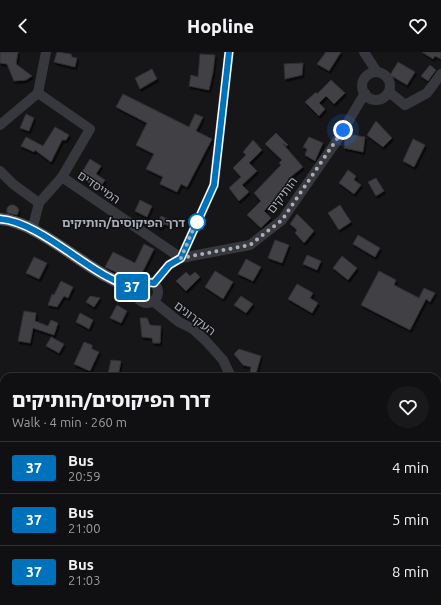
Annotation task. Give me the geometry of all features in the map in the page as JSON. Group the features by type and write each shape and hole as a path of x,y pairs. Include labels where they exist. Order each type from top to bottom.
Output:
{"main road":[{"path":"0,219 8,220 32,230 108,277 137,289"}],"street":[{"path":"0,125 38,93 46,52"},
{"path":"154,283 169,265 181,258 214,185 229,52"},
{"path":"364,52 377,72 386,76 390,83 389,92 383,98 375,100 367,97 362,85 369,74 377,72"},
{"path":"389,92 405,105 427,93 441,74"},
{"path":"32,230 39,203 62,177 90,129 38,93"},
{"name":"הותיקים","path":"181,258 250,245 282,220 336,142 365,93"},
{"path":"0,171 13,184 39,203"},
{"name":"המייסדים","path":"62,177 181,258"},
{"path":"145,282 154,283 158,290 156,299 148,303 140,300 137,296 137,289 140,285 145,282"},
{"name":"העקרונים","path":"153,301 179,322 193,329 205,340 223,360 229,373"}],"building":[{"path":"0,52 18,52 16,64 32,76 26,80 14,81 7,64 0,63"},
{"path":"57,52 71,54 72,57 77,58 75,67 54,62"},
{"path":"326,52 341,52 329,71 317,64"},
{"path":"422,52 441,52 441,59 435,56 433,59"},
{"path":"200,54 215,55 209,90 189,86 191,75 198,77"},
{"path":"398,62 415,72 407,85 390,75"},
{"path":"303,63 302,75 285,79 284,64"},
{"path":"430,65 436,70 428,81 421,76"},
{"path":"152,69 157,79 140,89 135,78"},
{"path":"331,80 345,93 334,104 326,96 319,103 325,109 319,116 305,102 316,92 317,94"},
{"path":"123,94 189,127 195,114 203,117 196,131 212,139 187,187 181,184 177,192 160,184 163,177 146,169 154,154 136,145 147,123 116,107"},
{"path":"26,114 34,118 29,131 20,128"},
{"path":"376,121 392,138 383,147 367,135"},
{"path":"55,127 69,135 66,140 62,140 51,162 35,150 34,152 21,146 26,137 43,146"},
{"path":"276,133 288,145 283,144 303,167 288,179 291,182 264,211 271,218 261,228 247,215 261,201 254,193 281,165 279,163 282,160 265,144"},
{"path":"348,134 365,137 363,152 344,148 345,139"},
{"path":"309,137 323,143 315,161 305,155 307,149 303,147"},
{"path":"413,139 425,145 414,167 403,161"},
{"path":"253,140 262,150 249,163 257,171 242,185 249,192 239,201 229,188 241,177 233,168 246,155 243,152"},
{"path":"90,159 101,166 96,174 105,180 99,189 79,177"},
{"path":"348,170 356,176 354,180 361,185 354,194 339,183"},
{"path":"376,178 384,191 376,196 368,182"},
{"path":"140,200 152,206 147,217 135,211"},
{"path":"10,205 17,207 19,210 17,215 7,213 7,208"},
{"path":"340,205 351,222 339,230 328,213"},
{"path":"297,214 314,231 304,243 295,233 297,230 290,224"},
{"path":"161,216 172,221 169,226 165,224 161,228 156,226"},
{"path":"358,235 380,248 375,257 353,244"},
{"path":"275,240 289,245 282,263 268,258"},
{"path":"144,244 154,249 138,281 105,267 113,252 135,263"},
{"path":"307,255 321,261 317,270 303,264"},
{"path":"342,256 357,268 348,280 333,268"},
{"path":"34,257 47,263 39,279 26,273"},
{"path":"246,259 261,267 253,281 238,274"},
{"path":"215,271 233,282 223,299 205,287"},
{"path":"379,271 396,280 394,285 419,298 424,288 435,293 430,302 426,299 410,330 361,305"},
{"path":"186,272 190,276 195,272 200,277 186,291 176,281"},
{"path":"61,281 73,287 68,298 64,296 57,307 48,305 52,294 54,295"},
{"path":"297,284 313,293 310,298 318,303 312,313 288,299"},
{"path":"90,296 100,298 94,307 86,302"},
{"path":"241,296 253,304 246,313 234,305"},
{"path":"117,305 127,311 121,323 110,318"},
{"path":"24,311 36,313 35,321 48,326 51,320 58,323 54,335 33,328 30,343 18,341"},
{"path":"80,313 93,320 89,329 76,322"},
{"path":"140,318 147,318 150,325 161,326 160,343 153,343 152,338 142,337"},
{"path":"51,337 64,344 59,353 46,346"},
{"path":"84,342 92,345 92,349 99,352 90,371 74,364"},
{"path":"239,349 261,356 256,373 250,373 251,367 243,365 234,354"},
{"path":"111,360 121,361 119,373 108,373"}],"bus line":[{"name":"37","path":"0,219 8,220 32,230 108,277 124,284 137,289 145,282 154,283 169,265 181,258 214,185 229,52"}],"place":[{"name":"דרך הפיקוסים/הותיקים","path":"197,222"}],"route":[{"path":"197,222 197,220 181,258 250,245 282,220 343,130"}]}
